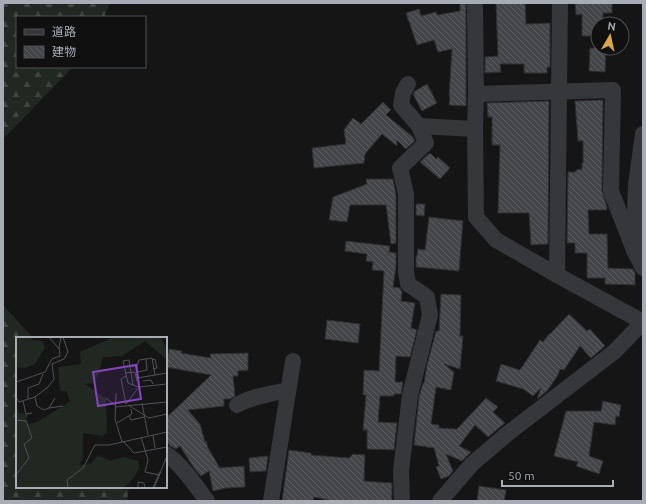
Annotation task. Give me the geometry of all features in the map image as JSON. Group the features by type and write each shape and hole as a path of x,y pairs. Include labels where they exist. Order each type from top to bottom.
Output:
{"street":[{"path":"440,501 472,464 507,434 614,352 643,321 557,275 496,240 476,217 476,3"},
{"path":"557,275 560,3"},
{"path":"402,501 401,471 410,395 430,315 427,297 408,284 406,272 406,194 400,168 426,143 419,126 401,104 403,93 408,84"},
{"path":"476,94 613,90 611,191 634,250 643,268"},
{"path":"419,126 475,128"},
{"path":"634,250 643,134"},
{"path":"271,501 293,361"},
{"path":"237,405 243,401 258,396 288,390"},
{"path":"167,455 171,457 193,482 207,501"}],"green space":[{"path":"3,3 110,3 104,16 16,16 16,68 72,68 3,139"},
{"path":"3,305 32,337 16,337 16,488 129,488 127,501 3,501"}],"building":[{"path":"460,3 466,3 466,106 449,105 452,49 438,52 434,40 417,45 406,13 419,9 421,16 436,12 437,15 460,11"},
{"path":"496,3 525,3 526,24 550,23 550,67 547,67 547,73 524,73 524,64 500,64 501,72 485,73 485,57 498,56"},
{"path":"575,3 612,3 612,13 603,13 603,16 590,16 590,36 582,36 582,14 576,15"},
{"path":"590,48 590,56 606,56 605,72 589,71"},
{"path":"427,84 437,103 422,111 413,94 415,91"},
{"path":"603,100 602,191 607,210 588,210 589,234 607,234 608,268 633,269 635,273 635,285 605,284 605,278 587,278 587,253 575,253 575,243 567,243 568,172 576,172 576,170 582,169 583,163 583,141 578,141 575,101"},
{"path":"549,101 548,244 531,245 529,213 498,213 500,145 492,145 492,117 488,117 487,103"},
{"path":"383,102 391,110 386,115 413,137 415,141 406,149 397,140 397,146 382,134 365,154 364,163 314,168 312,148 346,144 344,130 353,118 361,124"},
{"path":"430,153 436,159 438,157 450,168 440,179 420,162"},
{"path":"366,179 393,179 396,195 396,243 391,244 386,205 350,205 347,222 329,220 333,197 367,184"},
{"path":"416,204 425,204 424,216 416,215"},
{"path":"429,217 463,221 459,271 416,267 416,256 418,249 425,250"},
{"path":"346,241 390,246 389,252 396,253 393,287 400,288 402,292 401,301 415,303 411,328 417,330 410,357 396,356 395,382 403,382 401,394 394,394 394,396 380,396 378,422 397,423 394,450 367,449 367,430 363,430 366,395 363,395 364,370 379,371 384,271 372,270 373,262 366,261 367,254 345,251"},
{"path":"441,294 461,295 460,336 463,336 460,369 444,364 454,372 451,390 436,387 431,424 439,425 439,428 457,429 486,398 498,407 493,412 505,423 488,437 475,425 459,446 471,452 462,461 446,454 453,471 449,476 441,479 436,467 439,466 434,448 414,445 419,397 424,383 436,331 439,331"},
{"path":"569,314 587,331 590,329 605,346 591,358 580,346 564,370 560,369 558,375 547,391 537,399 541,388 533,396 523,389 496,381 501,364 520,370 540,340 543,342"},
{"path":"327,320 360,324 358,343 325,339"},
{"path":"169,349 182,351 181,353 211,358 210,354 248,353 248,370 238,371 238,376 233,376 235,396 230,399 224,399 224,406 188,410 200,424 205,442 206,441 208,448 220,468 244,466 245,487 226,488 213,491 209,471 201,476 180,446 176,449 170,446 167,442 167,417 211,375 167,367"},
{"path":"603,401 621,405 619,417 616,416 615,425 594,422 589,456 603,461 599,474 576,466 578,462 554,456 566,411 601,411"},
{"path":"289,450 311,453 311,455 349,458 353,454 365,455 364,481 392,483 392,501 333,501 314,497 313,501 282,501"},
{"path":"268,456 266,471 250,472 249,458"},
{"path":"479,486 506,490 504,501 477,501"}]}
